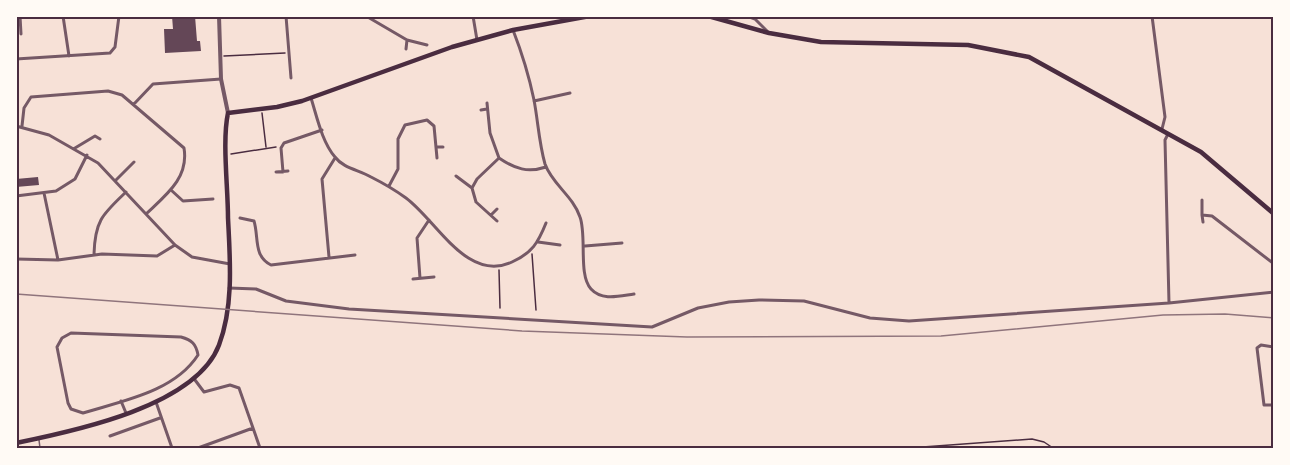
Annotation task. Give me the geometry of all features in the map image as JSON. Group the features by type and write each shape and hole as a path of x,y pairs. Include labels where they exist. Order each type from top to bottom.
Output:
{"main road":[{"path":"16,443 39,439 156,402 195,380 219,347 228,309 230,264 228,113 262,109 311,98 406,61 477,40 513,30 590,16"},
{"path":"708,16 769,33 821,42 968,45 1029,57 1168,132 1200,152 1274,214"}],"street":[{"path":"20,16 21,34"},
{"path":"63,16 69,56"},
{"path":"16,59 112,52 119,16"},
{"path":"219,16 221,79 228,113"},
{"path":"286,16 291,78"},
{"path":"366,16 406,40 427,45"},
{"path":"473,16 477,40"},
{"path":"747,16 755,19 769,33"},
{"path":"1152,16 1166,117 1162,129"},
{"path":"513,30 534,101 546,167 570,197 581,218 585,246 585,277 588,286 597,295 634,294"},
{"path":"406,40 406,49"},
{"path":"135,104 153,84 221,79"},
{"path":"22,126 24,108 31,97 108,91 122,95 135,104 184,148 184,170 171,190 146,214"},
{"path":"534,101 570,93"},
{"path":"311,98 335,158 389,186 417,207 477,263 490,268 499,267 531,251 538,242 546,223"},
{"path":"487,103 490,133 499,158 523,170 534,171 546,167"},
{"path":"481,110 487,110"},
{"path":"427,120 429,114"},
{"path":"427,120 434,126 437,158"},
{"path":"389,186 398,169 398,139 402,128 410,123 427,120"},
{"path":"16,126 22,126 75,148 87,156 116,181 175,245 192,257 230,264"},
{"path":"283,172 281,148 292,140 322,130"},
{"path":"1168,132 1165,140 1169,303"},
{"path":"75,148 95,136 100,139"},
{"path":"437,147 443,147"},
{"path":"16,196 56,191 75,179 87,156"},
{"path":"329,257 322,179 335,158"},
{"path":"472,188 477,179 499,158"},
{"path":"116,181 134,162"},
{"path":"276,172 288,171"},
{"path":"456,176 472,188 476,202 497,221"},
{"path":"171,190 183,201 213,199"},
{"path":"94,254 100,217 126,192"},
{"path":"44,193 58,260"},
{"path":"1202,200 1203,222"},
{"path":"491,215 497,209"},
{"path":"1202,215 1212,216 1274,264"},
{"path":"240,218 262,220"},
{"path":"420,279 417,238 429,220"},
{"path":"254,221 260,254 264,261 271,265 355,255"},
{"path":"538,242 560,245"},
{"path":"585,246 622,243"},
{"path":"16,259 58,260 94,254 157,256 175,245"},
{"path":"414,279 434,277"},
{"path":"229,288 256,289 286,301 349,309 537,322 652,327 698,308 729,302 759,300 804,301 870,318 909,321 1169,303 1274,292"},
{"path":"71,333 171,335 190,339 196,346 198,355 189,369 175,380 121,401 83,413 71,408 57,347 62,338 71,333"},
{"path":"1274,347 1261,345 1257,348 1264,405 1274,405"},
{"path":"195,380 204,392 230,385 239,388 260,448"},
{"path":"121,401 126,413"},
{"path":"156,402 172,448"},
{"path":"110,435 160,418"},
{"path":"198,448 254,428"}],"lane":[{"path":"39,439 40,448"}],"path":[{"path":"219,56 289,52"},
{"path":"262,109 266,149"},
{"path":"227,154 281,148"},
{"path":"531,251 536,310"},
{"path":"499,267 500,308"},
{"path":"909,448 1032,440 1044,442 1053,448"}],"building":[{"path":"172,16 195,16 197,41 200,41 201,51 165,53 164,29 173,29"},
{"path":"38,177 39,185 16,187 16,179"}],"railway":[{"path":"16,294 522,331 687,337 941,336 1163,315 1225,314 1274,318"}]}
